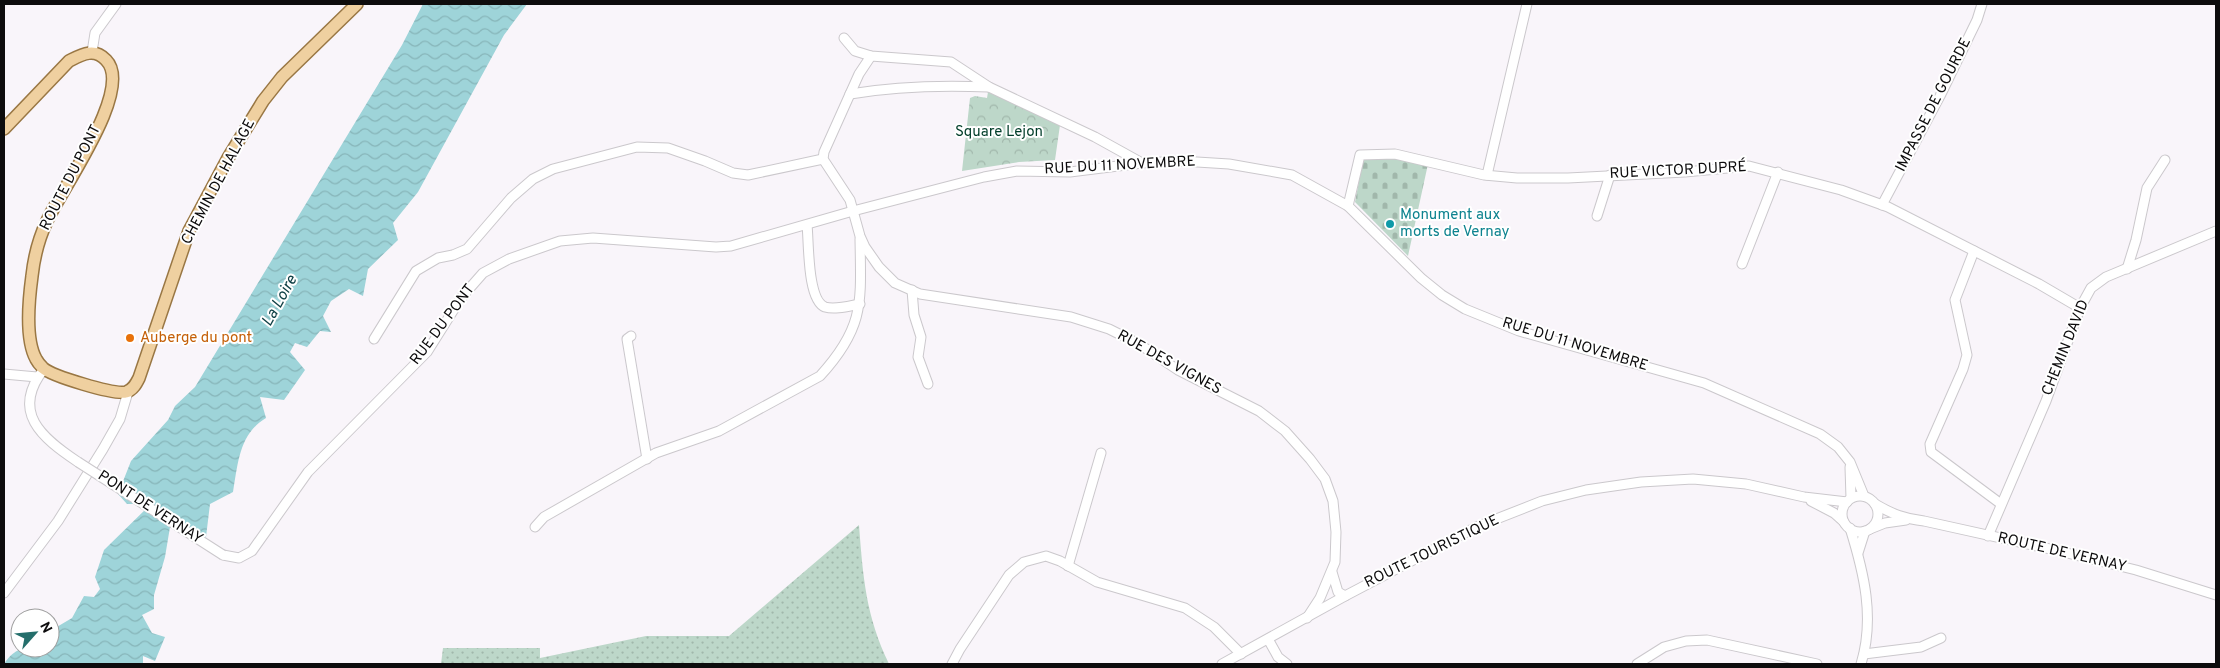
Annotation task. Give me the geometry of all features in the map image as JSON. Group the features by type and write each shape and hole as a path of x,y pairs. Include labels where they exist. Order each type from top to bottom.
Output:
{"main road":[{"name":"CHEMIN DE HALAGE","path":"128,392 139,378 189,231 244,131 282,77 357,4"},
{"path":"4,129 68,61 82,54 92,52"},
{"name":"ROUTE DU PONT","path":"40,373 31,343 30,322 32,276 38,246 47,220 93,140 109,97 113,71 104,57 92,52"},
{"path":"40,373 57,375 115,392 128,392"}],"street":[{"path":"92,52 96,33 116,4"},
{"path":"1487,175 1527,4"},
{"name":"IMPASSE DE GOURDE","path":"1882,205 1940,96 1977,20 1982,4"},
{"path":"844,38 855,50 871,56 951,62 989,87 1095,137 1142,163"},
{"path":"374,339 416,270 438,258 467,249 511,198 533,179 552,170 637,148 668,148 733,173 748,175 823,158 859,74 871,56"},
{"path":"850,94 881,88 923,86 989,87"},
{"name":"RUE VICTOR DUPRÉ","path":"1348,206 1360,155 1395,154 1487,175 1517,178 1685,172 1749,166 1778,172 1841,190 1882,205 2040,284 2080,308"},
{"name":"RUE DES VIGNES","path":"823,158 850,200 860,236 879,267 895,283 920,294 971,304 1071,317 1109,329 1139,344 1178,370 1259,411 1285,431 1325,479 1333,502 1336,532 1332,572 1320,598 1307,618"},
{"path":"2127,269 2136,240 2146,188 2165,160"},
{"name":"RUE DU 11 NOVEMBRE","path":"853,211 984,176 1017,171 1070,172 1142,163 1180,161 1229,164 1292,175 1348,206 1421,278 1442,295 1465,309 1519,331 1704,383 1820,434 1838,447 1850,462 1864,496"},
{"path":"1742,264 1778,172"},
{"path":"1597,216 1610,175"},
{"name":"RUE DU PONT","path":"223,555 239,558 252,551 308,472 427,352 461,298 483,273 510,259 560,241 592,238 716,247 731,246 853,211"},
{"path":"808,225 812,289 817,301 831,308 860,304"},
{"name":"CHEMIN DAVID","path":"1988,536 2046,401 2080,308 2092,288 2106,277 2216,231"},
{"path":"535,527 544,517 647,459 664,450 719,431 820,376 851,334 860,304 860,236"},
{"path":"1974,251 1955,300 1967,355 1963,369 1930,444 1931,452 2001,504"},
{"path":"912,290 914,315 921,337 918,357 928,384"},
{"path":"631,336 627,340 647,459"},
{"path":"4,374 21,377 40,373"},
{"name":"PONT DE VERNAY","path":"40,373 30,398 30,412 34,424 55,447 223,555"},
{"name":"CHEMIN DE HALAGE","path":"4,593 58,520 103,448 120,419 128,392"},
{"path":"1068,566 1101,453"},
{"path":"1850,462 1849,500 1842,512 1858,553 1868,604 1864,654 1861,664"},
{"name":"ROUTE TOURISTIQUE","path":"1222,664 1476,527 1542,501 1586,490 1640,482 1694,479 1746,484 1804,497 1849,500"},
{"path":"1849,500 1864,496 1875,504 1878,509 1877,520 1868,530 1858,553"},
{"name":"ROUTE TOURISTIQUE","path":"1804,497 1834,513 1847,526"},
{"name":"ROUTE DE VERNAY","path":"1875,504 1892,515 1906,520"},
{"name":"ROUTE DE VERNAY","path":"1868,530 1885,523 1906,520 1924,521 2136,570 2216,595"},
{"path":"1847,526 1856,531 1868,530"},
{"path":"952,664 1009,575 1024,562 1046,556 1097,582 1185,608 1214,627 1240,654"},
{"path":"1332,572 1338,592 1345,596"},
{"path":"1864,654 1921,647 1942,638"},
{"path":"1268,639 1278,657 1287,664"},
{"path":"1637,664 1664,646 1686,641 1706,640 1818,664"}],"green space":[{"name":"Square Lejon","path":"988,92 1060,125 1055,160 1019,162 962,171 970,98 975,96 987,98"},
{"path":"1394,158 1428,164 1408,256 1355,202 1363,160"},
{"path":"859,525 862,562 870,613 889,664 441,664 443,648 540,648 540,658 646,636 729,636"}],"water":[{"name":"La Loire","path":"423,4 527,4 504,35 418,192 393,223 398,240 368,269 363,296 349,289 331,301 323,316 331,332 320,331 307,347 295,343 290,352 305,370 284,400 260,397 266,418 250,432 245,441 241,450 233,492 210,504 206,537 170,527 165,557 154,595 154,609 142,615 152,633 165,637 155,661 143,656 143,664 4,664 10,657 60,658 60,625 72,618 84,596 94,597 100,589 95,577 104,550 151,504 127,504 118,494 131,461 168,420 175,406 195,387 402,45"}],"place":[{"name":"Monument aux morts de Vernay","path":"1390,224"},
{"name":"Auberge du pont","path":"130,338"}]}
